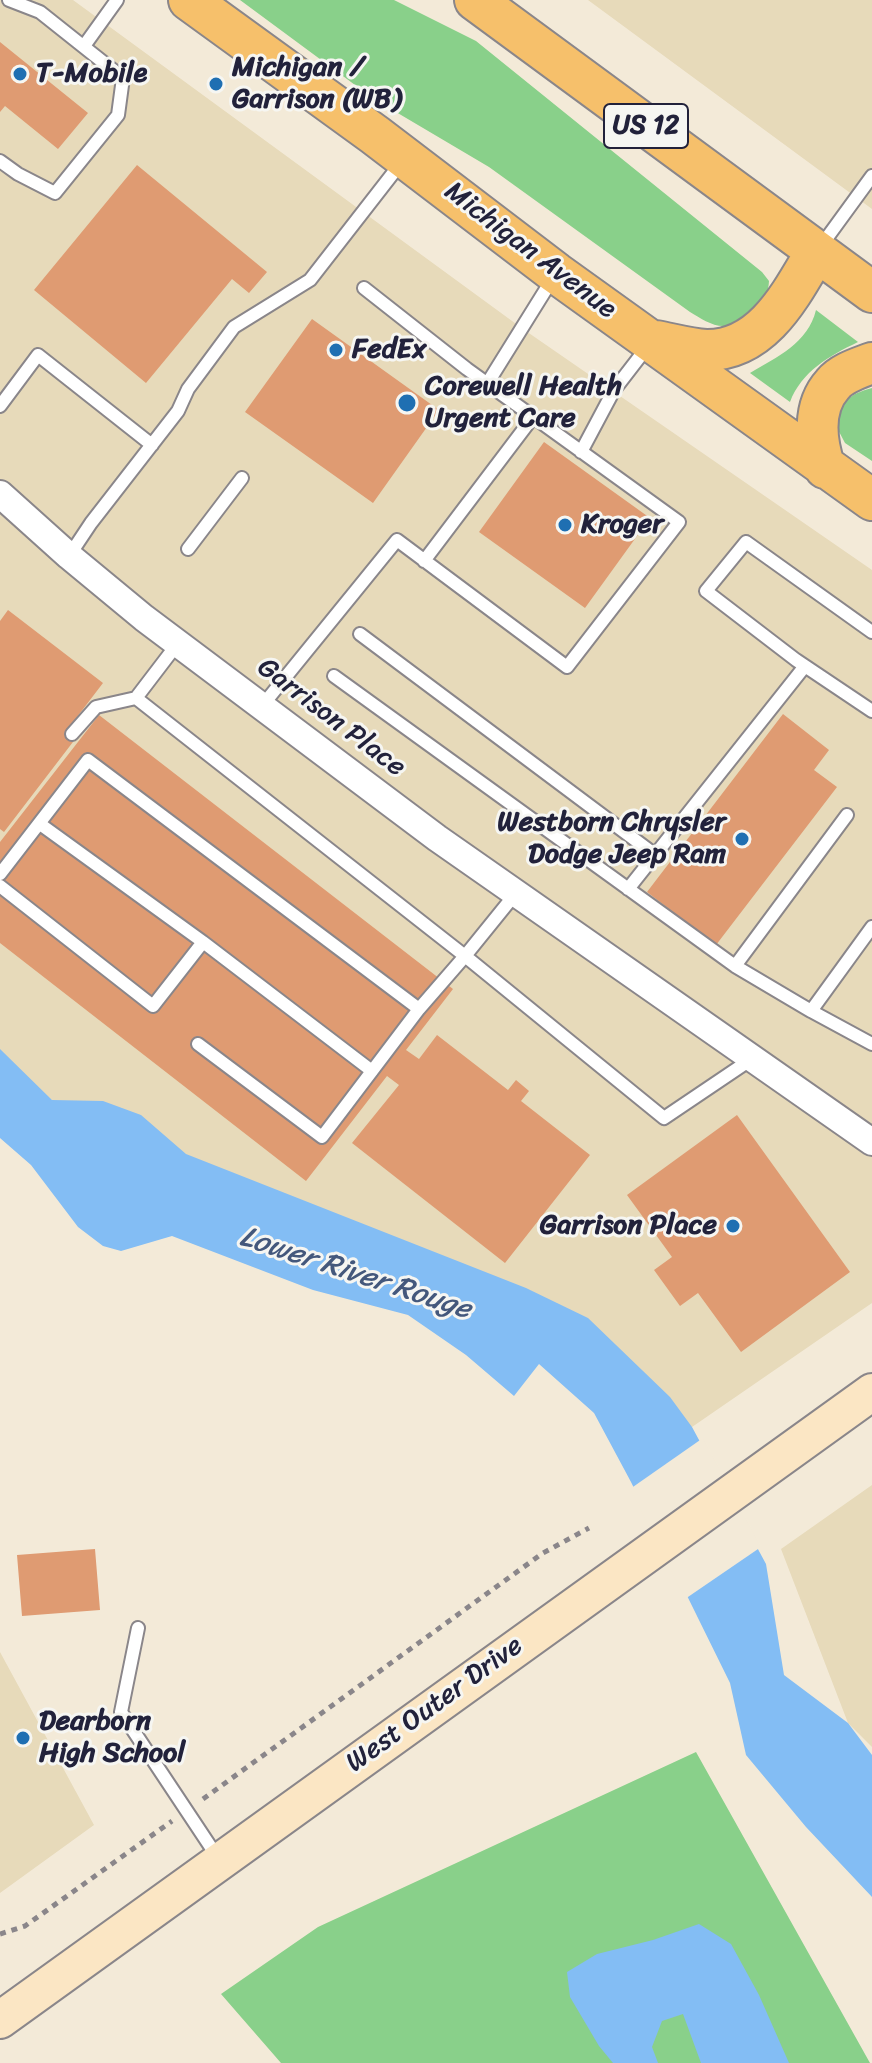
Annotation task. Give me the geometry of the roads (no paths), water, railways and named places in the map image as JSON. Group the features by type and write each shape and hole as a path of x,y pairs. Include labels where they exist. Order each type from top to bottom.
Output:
{"main road":[{"name":"Michigan Avenue","path":"189,0 556,273 872,500"},
{"name":"US 12","path":"475,0 872,292"},
{"path":"652,340 707,350 736,344 764,328 785,305 816,252"},
{"path":"825,468 818,448 818,414 832,384 872,363"},
{"name":"West Outer Drive","path":"0,2020 872,1392"}],"street":[{"name":"Garrison Place","path":"0,494 69,556 178,643 437,838 872,1142"}],"lane":[{"path":"0,9 8,0 40,12 123,78 118,115 55,193 0,161"},
{"path":"84,46 117,0"},
{"path":"69,556 178,411 188,389 234,327 310,280 405,158"},
{"path":"816,252 872,176"},
{"path":"487,384 556,273"},
{"path":"262,706 397,540 567,667 679,522 487,384 364,288"},
{"path":"581,452 614,390 652,340"},
{"path":"0,406 38,355 152,445"},
{"path":"424,561 533,417"},
{"path":"188,549 242,478"},
{"path":"872,632 746,542 706,591 805,666 872,711"},
{"path":"360,634 654,854"},
{"path":"72,734 96,707 136,698 178,643"},
{"path":"628,889 805,666"},
{"path":"334,676 735,966 872,1044"},
{"path":"136,698 465,956 664,1118 753,1058"},
{"path":"0,874 88,760 419,1009"},
{"path":"735,966 847,815"},
{"path":"40,824 174,920 372,1071"},
{"path":"0,886 153,1006 203,942"},
{"path":"198,1044 322,1137 419,1009 516,893"},
{"path":"811,1011 872,927"},
{"path":"138,1628 121,1712 220,1861"}],"water":[{"name":"Lower River Rouge","path":"0,1049 52,1100 103,1101 141,1115 186,1154 526,1288 588,1318 670,1397 692,1427 766,1564 784,1675 848,1723 872,1755 872,1897 806,1827 746,1755 730,1683 594,1413 539,1364 514,1396 466,1355 408,1315 313,1290 172,1236 121,1251 103,1246 78,1227 31,1165 0,1138"},
{"path":"699,1924 731,1944 759,1995 789,2063 701,2063 683,2014 662,2021 652,2047 658,2063 613,2063 599,2046 570,1997 567,1972 597,1954"}],"place":[{"name":"T-Mobile","path":"20,74"},
{"name":"Michigan / Garrison (WB)","path":"216,84"},
{"name":"FedEx","path":"336,350"},
{"name":"Corewell Health Urgent Care","path":"407,403"},
{"name":"Kroger","path":"565,525"},
{"name":"Westborn Chrysler Dodge Jeep Ram","path":"742,839"},
{"name":"Garrison Place","path":"733,1226"},
{"name":"Dearborn High School","path":"23,1738"}]}
